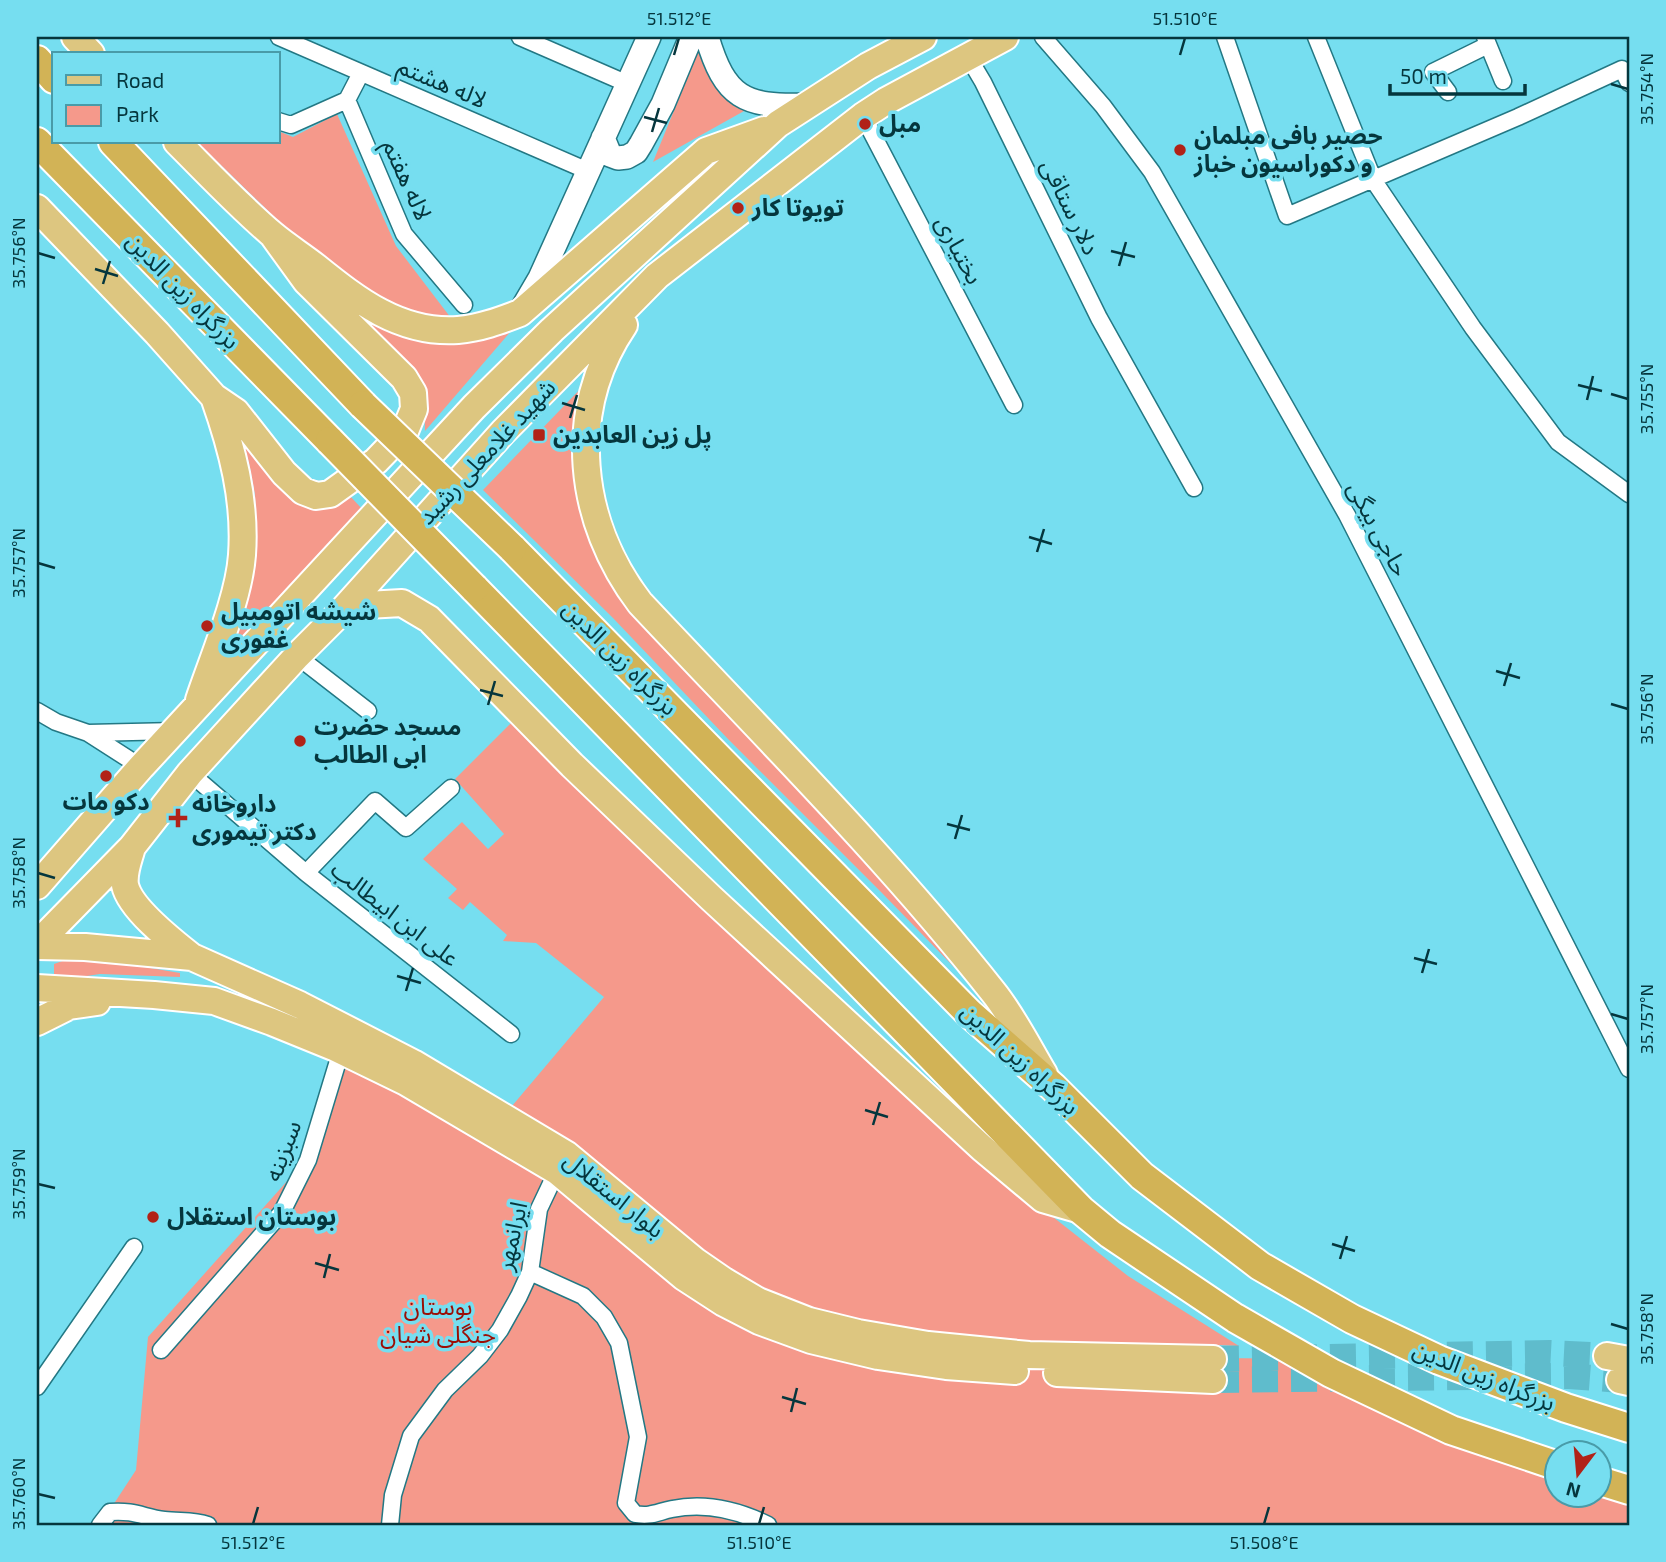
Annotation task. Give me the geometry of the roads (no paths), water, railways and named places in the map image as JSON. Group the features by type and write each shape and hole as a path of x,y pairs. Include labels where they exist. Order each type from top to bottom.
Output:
{"highway":[{"path":"37,60 52,77"},
{"name":"بزرگراه زین الدین","path":"37,142 1081,1210"},
{"name":"بزرگراه زین الدین","path":"115,144 363,405 512,548 969,1013 1053,1087 1142,1176 1260,1266 1352,1319 1439,1360 1566,1408 1629,1428"},
{"path":"1081,1210 1110,1234 1235,1318 1331,1373 1451,1430 1544,1461"}],"main road":[{"path":"75,37 89,52"},
{"path":"520,313 540,278 649,37"},
{"path":"603,138 610,155 627,157 636,152 663,104 691,37"},
{"path":"707,37 718,71 737,93 751,101 779,106 806,105"},
{"name":"شهید غلامعلی رشید","path":"37,886 141,767 474,407 552,330 778,124 868,66 923,37"},
{"name":"شهید غلامعلی رشید","path":"37,945 132,847 190,773 342,611 503,432 657,276 886,101 967,55 1005,37"},
{"path":"179,144 272,234 357,300 383,314 406,322 426,328 456,330 484,326 520,313 706,151 778,124"},
{"path":"37,208 157,333 214,397 236,412 284,473 303,491 316,496 330,494 376,461 405,431 414,410 413,393 404,378 306,281 272,234"},
{"path":"657,276 610,346 596,375 589,409 586,452 591,494 597,522 625,583 640,603 746,717 790,759 995,994 1053,1087"},
{"path":"197,708 220,639 242,556 242,501 230,442 214,397"},
{"path":"379,511 379,538 392,582 402,603 429,619 572,765 691,879 982,1148 1043,1199 1081,1210"},
{"path":"342,611 367,605 402,603"},
{"path":"132,847 125,885 131,898 155,926 192,957"},
{"name":"بلوار استقلال","path":"37,945 192,957 300,1005 413,1063 567,1155 695,1261 747,1295 808,1321 928,1345 1213,1369 1021,1372 946,1366 878,1356 811,1340 759,1321 714,1297 684,1276 557,1171 406,1082 341,1051 272,1021 214,1001 37,988"},
{"path":"37,1022 69,1006 154,995"}],"street":[{"name":"لاله هشتم","path":"279,37 588,171"},
{"path":"520,37 628,84"},
{"name":"حاجی بیگی","path":"1044,37 1103,106 1158,183 1347,515 1629,1069"},
{"path":"1225,37 1287,216 1626,76"},
{"path":"1316,37 1374,181 1473,328 1558,442 1629,494"},
{"path":"1448,92 1433,72 1487,41 1503,81"},
{"name":"دلار ستاقی","path":"967,55 983,82 1099,318 1194,488"},
{"path":"280,122 291,125 348,100 361,73"},
{"name":"لاله هفتم","path":"348,100 404,234 464,305"},
{"name":"بختیاری","path":"863,117 1014,405"},
{"path":"297,656 368,711"},
{"path":"37,711 56,722 88,733 141,767"},
{"path":"88,733 176,731"},
{"name":"علی ابن ابیطالب","path":"190,773 306,873 511,1034"},
{"path":"306,873 375,801 406,828 451,788"},
{"name":"سبزینه","path":"162,1350 282,1212 308,1160 341,1051"},
{"name":"ایرانمهر","path":"390,1525 393,1495 411,1436 445,1390 480,1356 500,1329 530,1272 538,1209 557,1171"},
{"path":"37,1387 134,1247"},
{"path":"530,1272 583,1296 604,1317 619,1343 638,1437 626,1503 635,1514 650,1516 671,1509 696,1506 719,1508 768,1525"},
{"path":"100,1525 110,1512 129,1511 163,1520 194,1520 208,1525"}],"tunnel":[{"path":"1213,1359 1550,1353 1607,1356"},
{"path":"1213,1380 1569,1376 1620,1380"}],"place":[{"name":"مبل","path":"865,124"},
{"name":"حصیر بافی مبلمان و دکوراسیون خباز","path":"1180,150"},
{"name":"تویوتا کار","path":"738,208"},
{"name":"پل زین العابدین","path":"539,435"},
{"name":"شیشه اتومبیل غفوری","path":"207,626"},
{"name":"مسجد حضرت ابی الطالب","path":"300,741"},
{"name":"دکو مات","path":"106,776"},
{"name":"داروخانه دکتر تیموری","path":"178,818"},
{"name":"بوستان استقلال","path":"153,1217"}],"park label":[{"name":"بوستان جنگلی شیان","path":"438,1321"}]}
